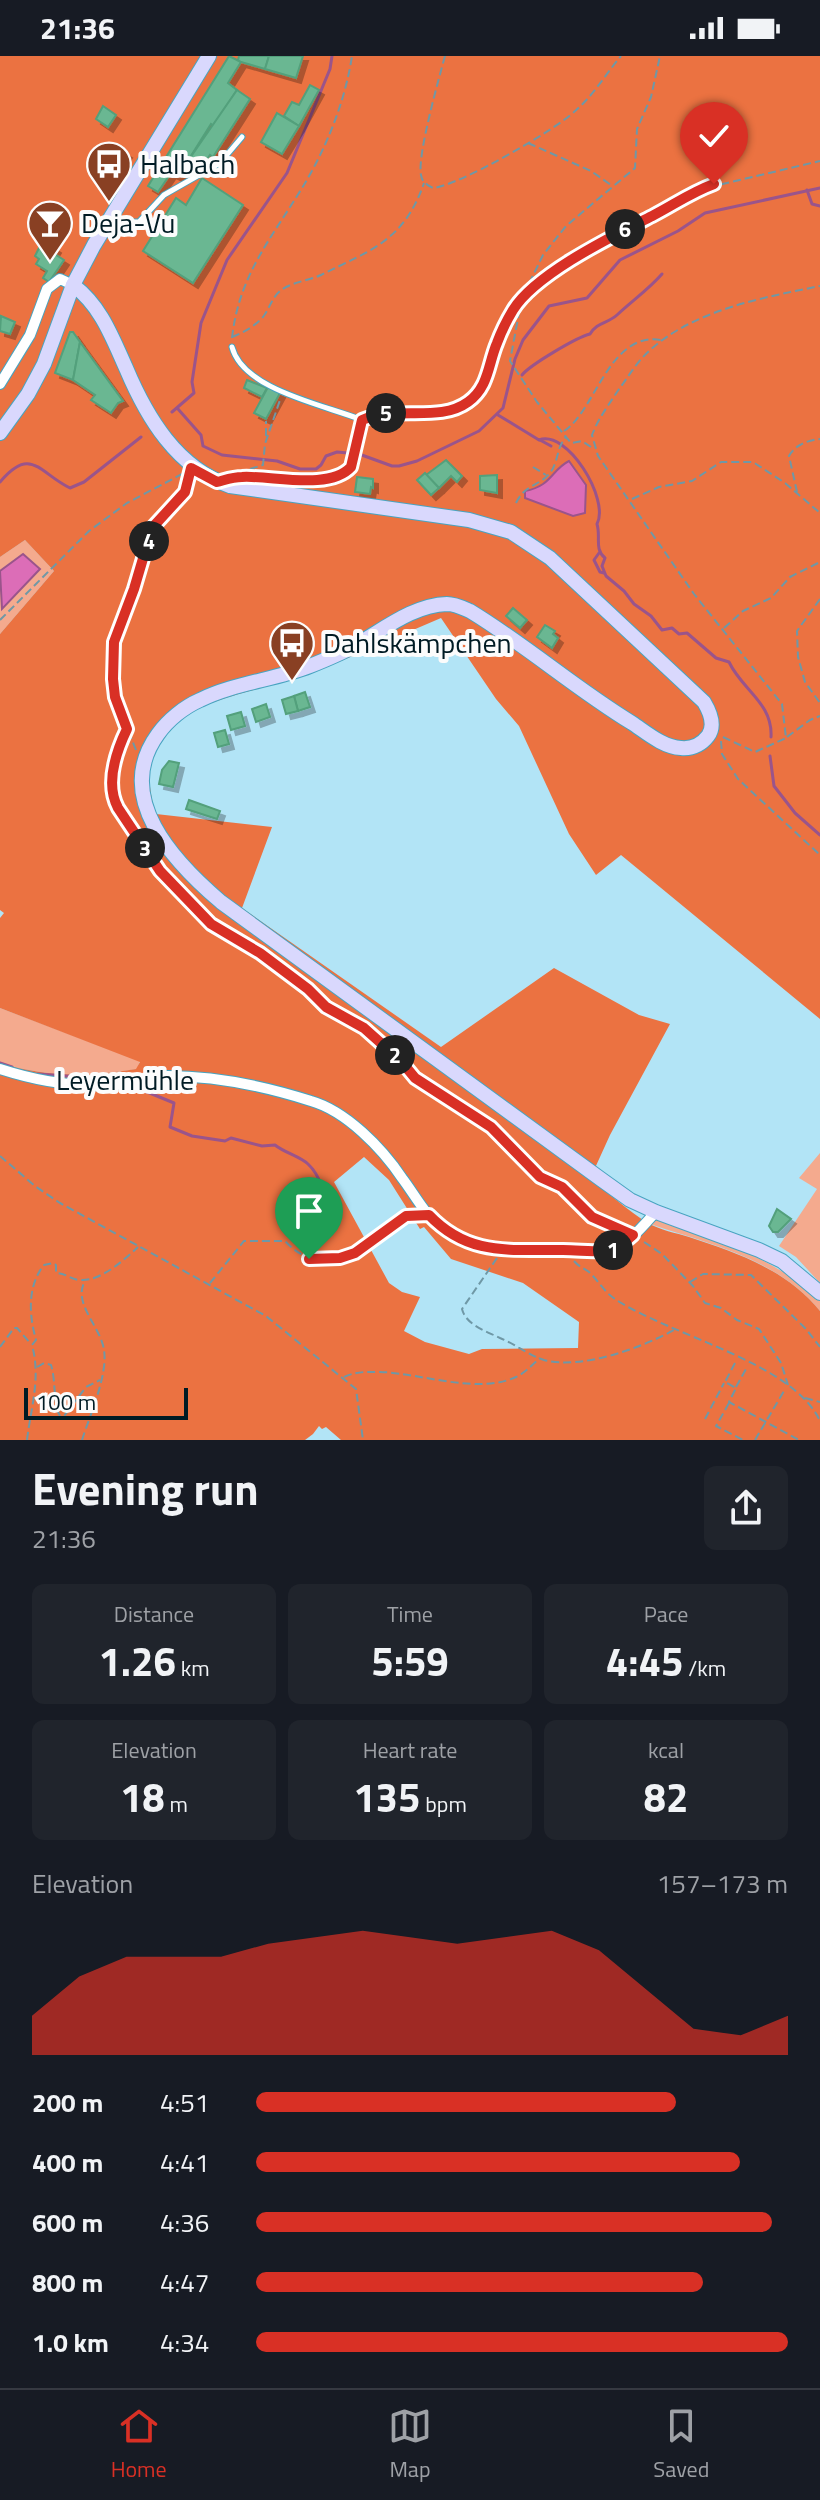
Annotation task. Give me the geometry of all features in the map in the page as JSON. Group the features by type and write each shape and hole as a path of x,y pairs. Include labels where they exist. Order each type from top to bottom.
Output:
{"main road":[{"path":"0,433 28,394 44,364 73,285 209,56"},
{"path":"73,285 94,303 147,411 167,441 191,468 217,482 280,494 469,520 511,532 550,558 704,702 711,715 711,731 702,743 679,748 662,742 587,694 486,620 451,604 415,611 351,648 311,666 201,699 162,728 142,764 148,814 161,839 198,883 221,902 630,1200 782,1261 820,1293"}],"street":[{"path":"2,381 30,335 47,289 60,279 73,285"},
{"name":"Leyermühle","path":"0,1069 27,1078 81,1084 105,1085 168,1076 191,1078 242,1085 312,1101 332,1109 356,1127 399,1173 442,1228 481,1245 514,1252 602,1252 621,1246 656,1212"}],"lane":[{"path":"111,217 122,222 139,222 164,195 220,163 242,137"},
{"path":"217,482 239,477 320,480 346,473 353,461 362,420 311,404 248,373 235,360 232,347"}],"path":[{"path":"232,347 237,309 251,270 268,238 301,191 323,147 345,90 352,56"},
{"path":"445,56 420,171 424,182 433,188 454,183 572,114 599,86 621,56"},
{"path":"362,420 375,414 399,412 435,414 469,402 487,378 497,343 543,255 566,226 635,168 637,129 651,97 660,56"},
{"path":"527,142 591,171 612,186"},
{"path":"594,447 589,448 582,441 571,443 511,363 510,353 522,297 591,249 697,190 820,161"},
{"path":"232,337 263,316 271,300 283,289 366,255 398,230 415,209 424,182"},
{"path":"786,738 782,704 694,594 594,447 592,435 604,411 645,355 664,340 703,318 767,297 820,286"},
{"path":"559,429 568,429 596,386 633,344 644,340 664,340"},
{"path":"263,465 267,439 284,391"},
{"path":"266,421 267,439"},
{"path":"516,503 523,490 547,476 556,463 560,444 566,436"},
{"path":"797,493 789,456 792,450 808,440 820,439"},
{"path":"630,500 659,487 692,481 721,462 753,462 820,513"},
{"path":"533,467 547,476"},
{"path":"146,753 137,751 115,697 114,642 152,528 185,492 191,468"},
{"path":"0,620 89,531 127,503 178,476"},
{"path":"723,629 743,611 771,598 790,577 820,562"},
{"path":"820,599 797,631 801,671 820,703"},
{"path":"820,716 786,738 755,752 720,736 722,754 738,779 820,855"},
{"path":"127,729 115,755 114,800 160,871 204,917 260,953 308,989 326,1007 364,1028 415,1078 491,1127 540,1177 562,1187 592,1217 633,1235 662,1254 705,1303 721,1308 737,1320 759,1329 781,1363 788,1385"},
{"path":"0,1156 47,1195 266,1316 343,1378 358,1394 363,1440"},
{"path":"210,1284 244,1241 285,1241 300,1256 309,1259 340,1258 355,1253 406,1216 429,1215"},
{"path":"32,1345 36,1340 30,1306 41,1269 53,1263 56,1273 85,1280 102,1274 138,1247"},
{"path":"568,1250 580,1268 589,1272 613,1298 752,1364 788,1385 812,1405 820,1421"},
{"path":"500,1253 462,1309 464,1317 540,1358 586,1362 676,1329"},
{"path":"689,1282 703,1274 751,1275 820,1347"},
{"path":"82,1440 105,1352 100,1331 82,1301 81,1288 85,1280"},
{"path":"0,1347 14,1328 32,1345 37,1388 27,1440"},
{"path":"343,1378 357,1371 404,1373 445,1382 506,1380 525,1372 540,1358"},
{"path":"36,1368 44,1363 51,1365 56,1383 56,1410 60,1416 64,1416 86,1387 100,1380"},
{"path":"705,1419 735,1363"},
{"path":"743,1440 716,1426 746,1369"},
{"path":"725,1382 736,1388"},
{"path":"755,1440 784,1391"},
{"path":"804,1398 820,1402"},
{"path":"729,1402 799,1440"}],"shaded area":[{"path":"0,56 820,56 820,1019 621,855 596,875 569,834 519,726 496,699 441,618 305,675 217,701 191,712 169,728 155,749 149,777 156,814 272,827 242,908 441,1047 554,968 639,1015 670,1024 610,1135 590,1179 653,1225 726,1250 777,1274 820,1311 820,1440 341,1440 326,1427 322,1429 319,1426 305,1440 0,1440 0,1063 34,1071 85,1074 136,1069 140,1062 0,1008 0,918 4,913 0,910 0,634 54,571 25,540 0,557","holes":["364,1157 389,1180 420,1229 424,1227 451,1259 523,1283 579,1322 578,1348 482,1349 469,1354 425,1342 404,1331 420,1297 402,1292 389,1283 334,1182"]},
{"path":"569,461 586,485 585,513 573,516 525,498 525,491 546,482"},
{"path":"25,540 54,571 0,634 0,557"},
{"path":"23,554 40,569 2,609 0,571"},
{"path":"0,1008 140,1061 137,1069 68,1074 34,1071 0,1063"},
{"path":"820,1153 820,1283 796,1257 779,1246 817,1189 799,1178"},
{"path":"655,1219 763,1260 802,1285 820,1301 820,1311 803,1293 764,1266 650,1224"}],"building":[{"path":"229,56 241,62 228,83 237,90 179,175 171,173 158,192 148,186"},
{"path":"239,56 269,56 265,69 241,62"},
{"path":"269,56 303,56 296,78 265,69"},
{"path":"310,85 319,90 299,126 284,116 292,102 299,105"},
{"path":"237,90 250,99 213,157 210,155 202,167 190,158"},
{"path":"103,106 116,115 108,127 96,119"},
{"path":"277,113 299,126 282,154 261,142"},
{"path":"113,144 127,153 111,176 98,168"},
{"path":"202,178 243,205 193,283 143,251 176,198 186,205"},
{"name":"Deja-Vu","path":"43,240 56,248 53,253 64,260 49,282 43,278 47,271 36,264 39,259 35,256"},
{"path":"1,316 15,322 10,334 0,331"},
{"path":"70,332 80,342 73,380 55,373"},
{"path":"80,342 123,401 111,413 91,400 95,395 73,380"},
{"path":"247,380 267,388 262,397 244,388"},
{"path":"268,387 280,393 266,419 254,413"},
{"path":"446,460 462,476 457,482 451,476 439,488 426,475"},
{"path":"425,473 439,488 431,495 417,480"},
{"path":"497,475 497,493 480,490 480,476"},
{"path":"357,477 373,479 370,494 355,492"},
{"path":"513,608 527,620 520,628 506,616"},
{"path":"545,625 555,631 553,634 558,638 552,648 537,637"},
{"path":"305,692 310,707 298,711 294,696"},
{"path":"294,696 298,711 286,714 282,700"},
{"path":"266,704 270,717 256,722 252,709"},
{"path":"241,712 245,726 231,730 227,716"},
{"path":"225,730 229,744 218,747 214,733"},
{"path":"169,761 179,763 173,787 159,784 162,770"},
{"path":"189,800 220,811 217,819 186,809"},
{"path":"777,1209 791,1219 778,1232 773,1232 769,1226"}],"waterway":[{"path":"172,412 194,393 192,382 201,323 227,260 287,173 330,69 332,56"},
{"path":"178,409 201,435 203,446 222,455 277,461 300,469 316,469 326,456 337,452 359,454 392,466 417,461 479,431 503,408 523,340 549,306 587,298 620,260 678,231 705,213 820,188"},
{"path":"807,190 812,204 820,206"},
{"path":"522,375 544,358 613,318 662,274"},
{"path":"498,415 539,440 550,439 562,445 573,455 592,484 597,499 599,547 605,558 602,566 606,576 651,616 662,630 672,628 679,634 687,633 716,658 729,662 762,706 771,737"},
{"path":"0,482 20,465 28,464 70,488 84,482 141,437"},
{"path":"540,440 551,446"},
{"path":"599,553 594,560 600,572 604,573"},
{"path":"770,756 774,786 795,813 820,835"},
{"path":"0,1063 12,1067"},
{"path":"38,1074 125,1077"},
{"path":"135,1087 174,1103 170,1127 192,1136 275,1145 304,1161 314,1170 321,1185 330,1225"}],"place":[{"name":"Halbach","path":"109,203"},
{"name":"Deja-Vu","path":"50,262"},
{"name":"Dahlskämpchen","path":"292,682"}],"route":[{"path":"309,1259 340,1258 355,1253 406,1216 429,1215 442,1228 459,1238 514,1252 602,1252 621,1246 633,1235 592,1217 562,1187 540,1177 491,1127 415,1078 364,1028 336,1014 260,953 211,924 160,871 118,808 112,785 115,755 127,729 115,697 111,661 114,642 152,528 185,492 191,468 217,482 239,477 320,480 336,477 351,467 362,420 375,414 399,412 435,414 469,402 487,378 497,343 522,297 540,282 623,230 714,184"}]}
